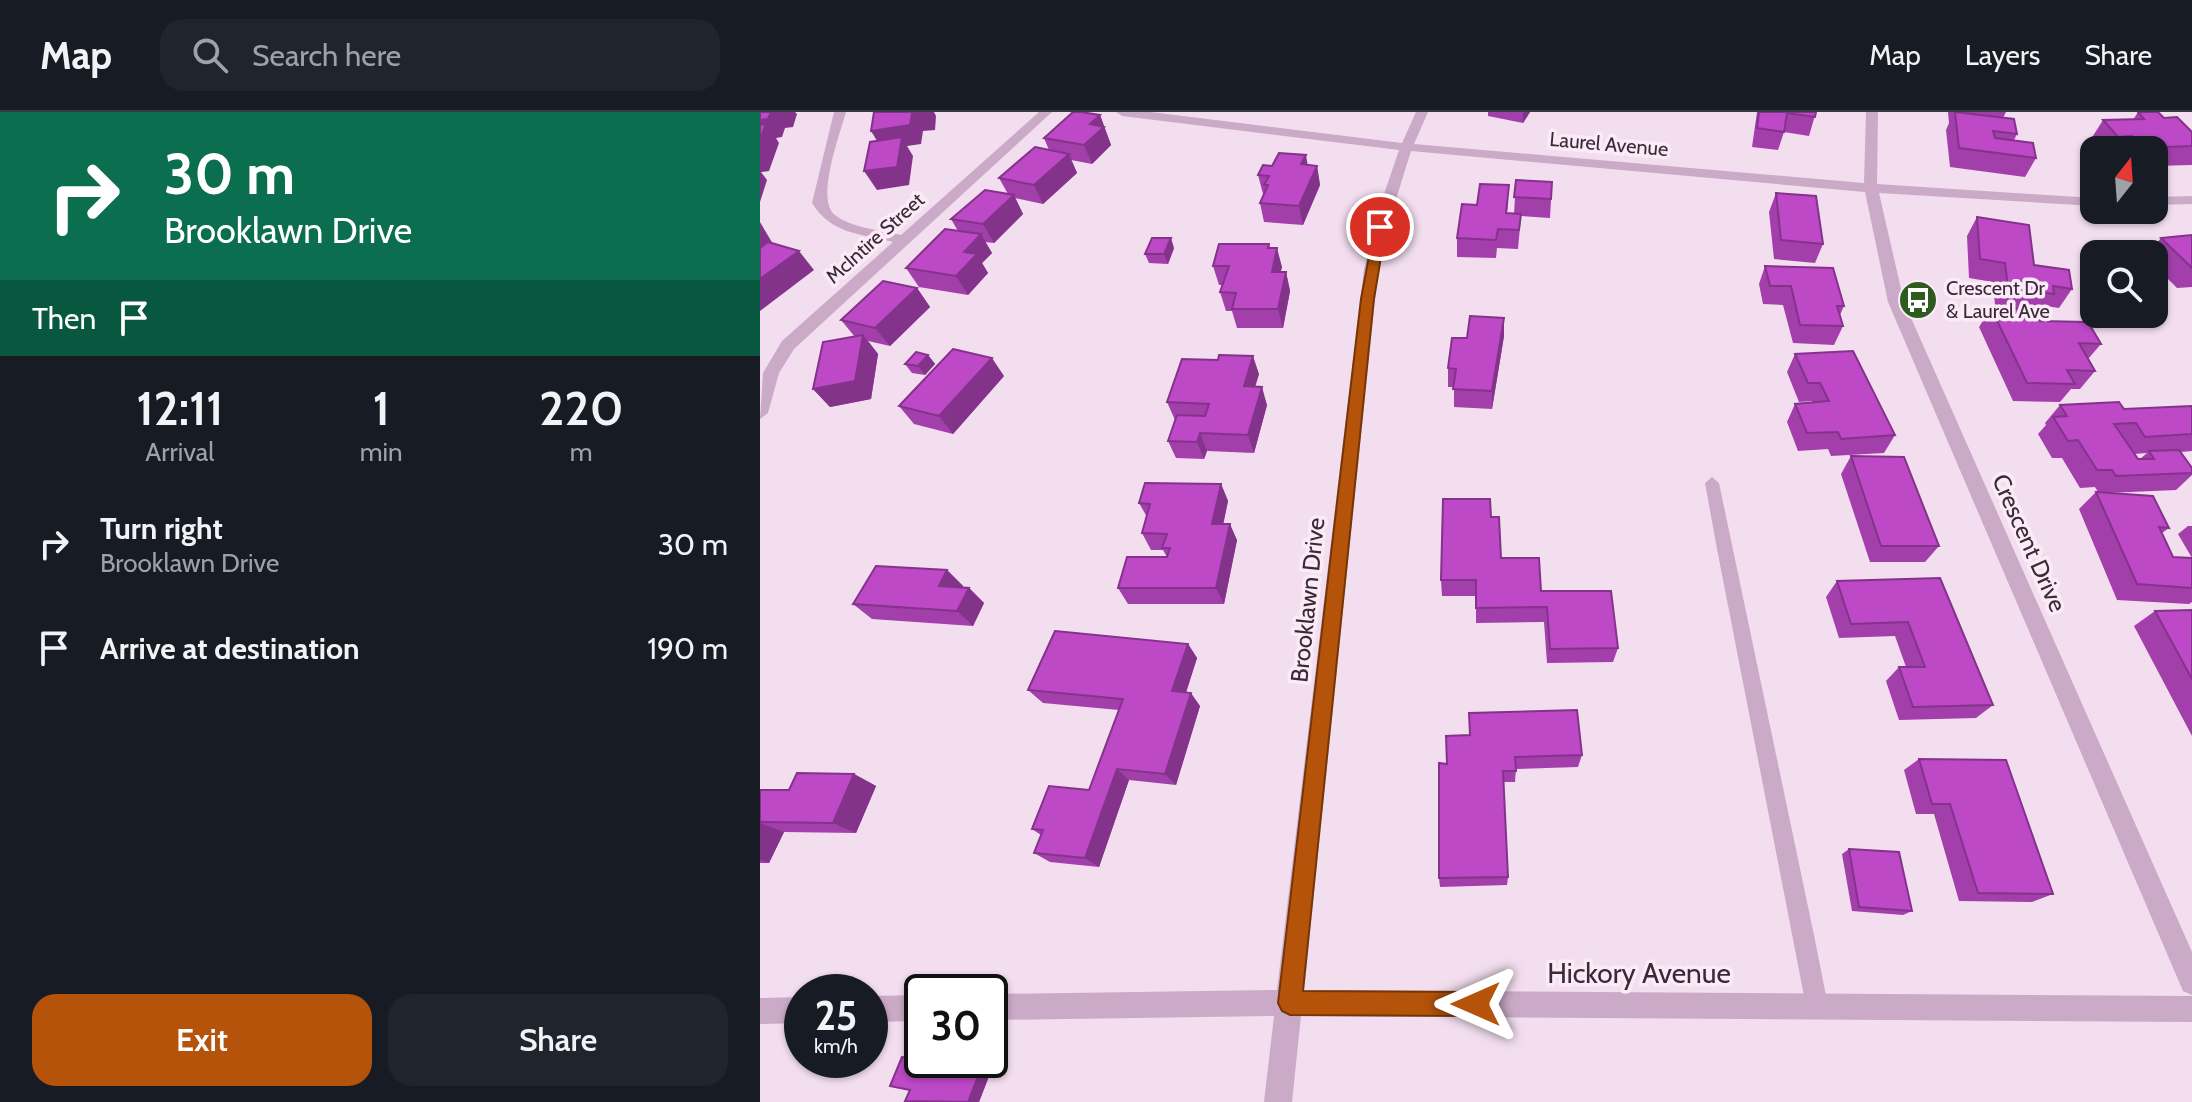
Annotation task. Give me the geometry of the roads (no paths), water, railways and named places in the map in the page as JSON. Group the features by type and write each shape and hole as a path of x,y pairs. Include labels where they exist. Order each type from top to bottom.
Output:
{"street":[{"path":"840,112 819,203 827,216 844,226 903,240"},
{"name":"McIntire Street","path":"760,413 771,373 788,345 1046,112"},
{"name":"Laurel Avenue","path":"1122,112 1279,135 1405,147 1870,188 2080,201"},
{"name":"Brooklawn Drive","path":"1278,1102 1371,269 1384,206 1405,147 1422,112"},
{"name":"Crescent Drive","path":"1872,112 1868,136 1870,188 1876,227 1896,302 2192,982"},
{"path":"2168,201 2192,200"},
{"name":"Hickory Avenue","path":"1008,1007 1290,1003 2192,1009"},
{"path":"760,1011 784,1010"}],"lane":[{"path":"1712,483 1742,640 1788,845 1817,1006"}],"place":[{"name":"Crescent Dr & Laurel Ave","path":"1918,300"}]}
